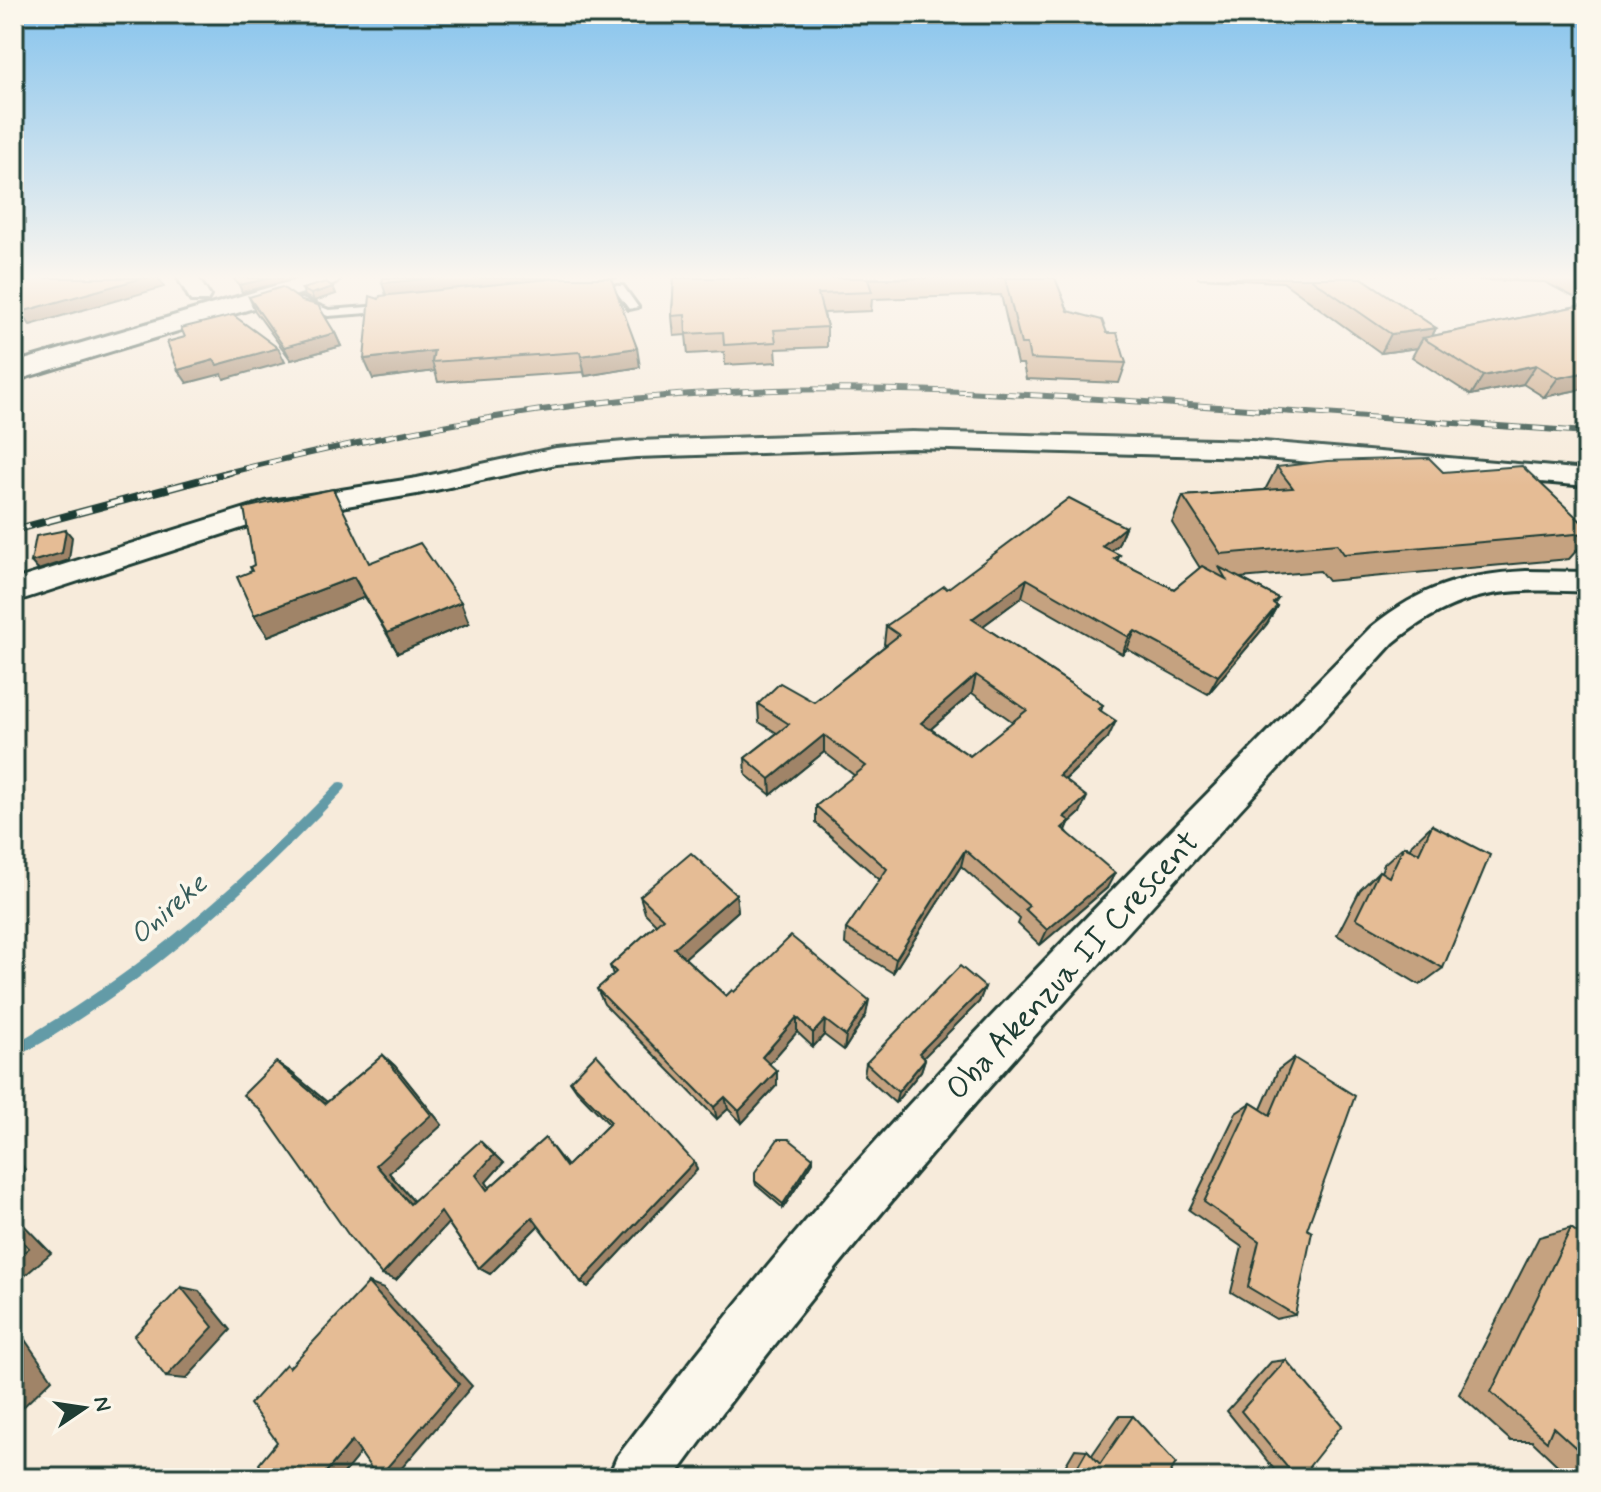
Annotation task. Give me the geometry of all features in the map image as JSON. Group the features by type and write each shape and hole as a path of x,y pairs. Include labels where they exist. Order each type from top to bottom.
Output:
{"main road":[{"path":"14,372 86,348"}],"street":[{"path":"14,591 265,511 358,493 417,486 556,456 636,449 898,440 1236,449 1431,462 1587,478"},
{"name":"Oba Akenzua II Crescent","path":"638,1478 787,1284 1024,1013 1382,635 1427,602 1469,588 1524,582 1587,582"}],"building":[{"path":"169,348 278,348 217,365 214,360 178,370"},
{"path":"365,348 637,348 581,356 580,352 432,362 434,351 364,359"},
{"path":"1028,348 1121,348 1126,363 1030,359"},
{"path":"1438,348 1587,348 1587,372 1558,378 1536,365 1483,376"},
{"path":"1429,458 1443,472 1522,466 1587,527 1587,533 1344,554 1337,544 1221,554 1183,496 1293,488 1277,467 1327,461"},
{"path":"333,489 369,563 420,543 461,602 387,633 354,577 254,615 237,577 252,571 250,567 254,565 244,508"},
{"path":"1069,498 1125,527 1102,546 1120,555 1114,559 1174,589 1202,566 1226,579 1219,567 1278,598 1273,603 1277,606 1218,676 1135,631 1129,637 1027,579 972,619 1103,705 1098,709 1116,721 1059,775 1087,797 1064,817 1070,821 1062,828 1115,873 1047,930 1025,909 1029,906 965,850 896,959 846,929 887,869 816,806 866,766 824,735 770,779 745,758 789,724 758,704 780,683 814,702 899,635 886,626 944,586 947,589","holes":["976,675 1027,710 970,756 921,723"]},
{"path":"66,530 62,553 31,562 36,536"},
{"path":"1432,825 1490,855 1443,968 1356,918 1379,871 1389,877 1404,846 1419,853"},
{"path":"691,853 736,894 674,948 726,996 732,990 734,992 791,936 869,1000 846,1036 825,1020 813,1033 797,1017 762,1057 777,1071 739,1111 725,1097 714,1107 597,989 616,972 610,966 663,918 640,896"},
{"path":"960,966 985,987 919,1053 925,1059 898,1092 866,1063"},
{"path":"596,1054 694,1162 581,1282 532,1217 479,1268 441,1212 382,1275 350,1237 261,1111 243,1095 276,1062 325,1104 383,1055 431,1115 376,1165 410,1204 480,1141 494,1155 476,1175 487,1190 545,1138 566,1167 611,1122 570,1081"},
{"path":"1294,1058 1355,1096 1307,1229 1312,1232 1295,1315 1248,1287 1259,1241 1204,1202 1251,1103 1270,1115"},
{"path":"778,1139 789,1139 813,1158 783,1204 755,1181 755,1172"},
{"path":"1571,1228 1587,1240 1587,1458 1553,1427 1547,1441 1491,1392"},
{"path":"14,1233 29,1248 14,1260"},
{"path":"368,1283 459,1384 378,1478 352,1441 321,1478 269,1478 259,1464 277,1442 250,1404 286,1364 289,1368"},
{"path":"181,1287 213,1327 166,1377 134,1336"},
{"path":"1286,1360 1342,1425 1300,1478 1296,1478 1241,1411"},
{"path":"1133,1416 1176,1463 1167,1478 1071,1478 1087,1450 1100,1464"}],"waterway":[{"name":"Onireke","path":"14,1051 103,996 188,932 267,861 341,786"}],"railway":[{"path":"226,473 391,436 505,416 619,400 736,391 853,389 1029,395 1587,432"},
{"path":"226,473 230,472"},
{"path":"14,530 226,473"}]}
